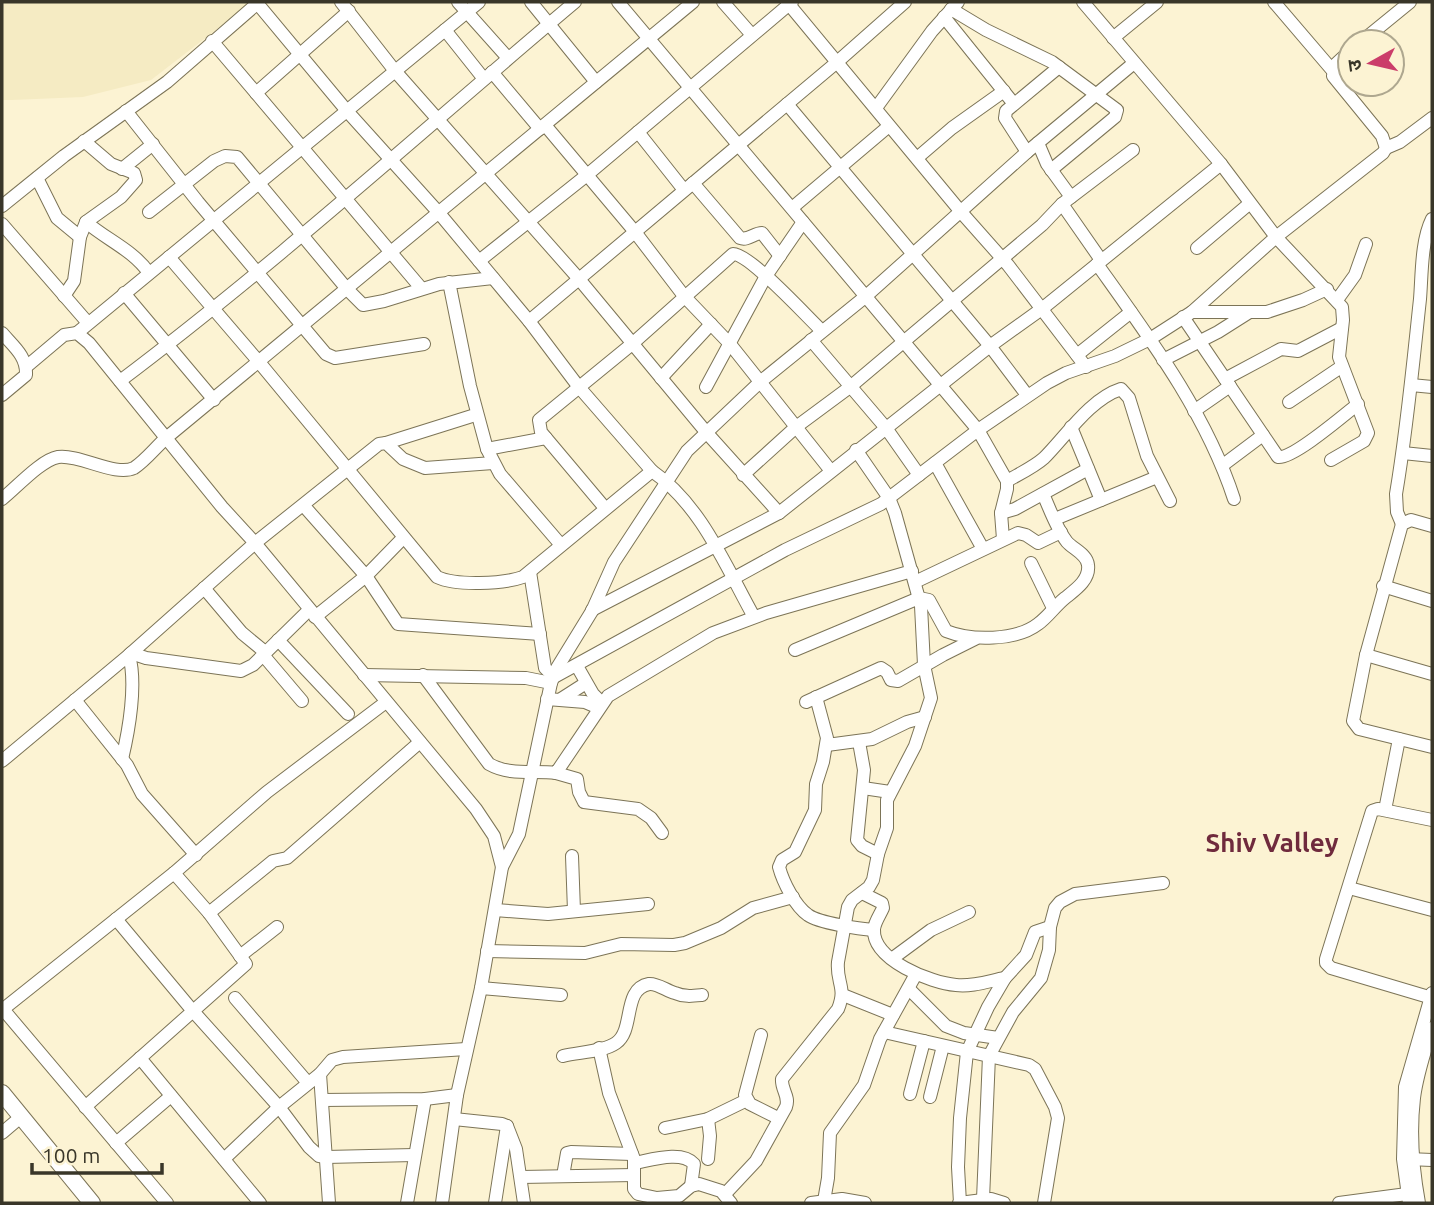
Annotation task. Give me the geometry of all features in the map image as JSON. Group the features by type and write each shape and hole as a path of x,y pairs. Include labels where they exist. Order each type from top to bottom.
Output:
{"main road":[{"path":"2,1093 92,1203"}],"street":[{"path":"2,205 84,141 167,82 258,2 347,111 439,213 529,321 578,386 652,471 666,481 702,523 754,617"},
{"path":"458,2 508,58"},
{"path":"26,367 64,335 76,333 480,2"},
{"path":"531,2 596,82"},
{"path":"120,381 213,309 347,198 573,2"},
{"path":"618,2 978,430 1007,481 1001,513 1003,539"},
{"path":"2,499 56,457 69,457 125,470 134,468 166,438 693,2"},
{"path":"723,2 752,35"},
{"path":"479,261 587,175 789,2 836,63 1043,308 1086,367"},
{"path":"529,321 905,2"},
{"path":"1083,2 1221,164 1276,237 1337,300 1343,313 1339,357 1341,367 1368,433 1367,437 1331,460"},
{"path":"1113,38 1157,2"},
{"path":"1274,2 1333,71 1337,82 1382,136 1386,148"},
{"path":"1378,28 1410,2"},
{"path":"256,93 300,54 345,6 436,119 579,279 706,432 779,513"},
{"path":"876,108 951,9"},
{"path":"951,9 1059,68 1115,106 1118,113 1051,170"},
{"path":"951,9 1014,104"},
{"path":"445,30 587,175 684,296 730,344 831,471"},
{"path":"212,41 421,288"},
{"path":"552,680 592,611 614,562 687,451 760,382 865,297 1033,148 1134,63"},
{"path":"1333,71 1336,66"},
{"path":"1059,68 1006,111 1005,118 1051,170 1099,262 1150,338 1194,411 1223,465 1234,499"},
{"path":"918,158 952,128 1004,91"},
{"path":"787,104 952,300 1027,395"},
{"path":"126,111 326,354 335,358 424,344"},
{"path":"364,675 552,680 785,550 889,498 1027,395 1066,373 1115,356 1188,314 1276,237 1378,159 1386,148 1400,142 1432,118"},
{"path":"792,208 889,126"},
{"path":"638,132 740,238 762,233 780,256"},
{"path":"64,296 74,281 80,237 86,222 121,197 136,180 134,173 111,164 84,141"},
{"path":"122,169 153,144"},
{"path":"743,475 796,427 850,387 1042,225 1067,200 1133,150"},
{"path":"149,212 214,161 231,155 237,157 259,182 358,302 369,306 421,288 493,278"},
{"path":"592,611 779,513 989,346 1043,308 1221,164"},
{"path":"37,178 57,218 80,237"},
{"path":"1197,248 1249,204"},
{"path":"1432,219 1428,227 1428,254 1396,504 1402,524 1383,586 1353,717 1355,726 1432,747"},
{"path":"86,222 102,236 131,253 149,273"},
{"path":"706,387 766,276 803,222"},
{"path":"2,224 88,323"},
{"path":"1337,300 1355,275 1366,244"},
{"path":"606,508 546,438 538,425 539,420 632,344 733,254 743,257 766,276 822,331"},
{"path":"169,257 260,362 437,577 444,581 504,581 523,577 652,471"},
{"path":"449,282 470,386 487,449 493,463 561,545"},
{"path":"1188,314 1248,313 1281,309 1327,289"},
{"path":"124,293 214,400"},
{"path":"1077,355 1131,312"},
{"path":"1163,360 1248,313"},
{"path":"1188,314 1200,341 1278,457 1283,458 1310,442 1358,404"},
{"path":"1418,320 1432,321"},
{"path":"661,378 711,324"},
{"path":"1194,411 1227,382 1281,349 1298,351 1342,328"},
{"path":"76,333 89,343 222,507 476,809 494,836 502,867"},
{"path":"2,334 23,358 26,367 26,375 2,395"},
{"path":"811,340 886,428 919,475"},
{"path":"1289,402 1341,367"},
{"path":"1411,385 1432,387"},
{"path":"1007,481 1042,459 1077,420 1117,390 1124,391 1129,398 1147,456 1170,501"},
{"path":"2,761 130,654 255,543 379,444 472,416"},
{"path":"1071,427 1101,500"},
{"path":"1223,465 1263,435"},
{"path":"487,449 546,438"},
{"path":"386,443 403,459 425,468 493,463"},
{"path":"599,1048 609,1093 634,1164 635,1191 657,1201 679,1196 691,1186 699,1184 729,1198 756,1161 788,1102 782,1079 833,1018 843,995 837,971 850,902 869,887 873,880 887,828 886,804 890,792 907,766 931,698 924,665 919,598 913,576 889,498 856,450"},
{"path":"1403,453 1432,456"},
{"path":"935,463 984,548"},
{"path":"1001,513 1015,509 1088,468"},
{"path":"1055,519 1157,477"},
{"path":"795,650 919,598 929,600 946,631 975,639 992,638 1040,623 1053,608 1079,587 1086,578 1088,569 1086,559 1068,543 1061,532 1043,494"},
{"path":"304,506 366,576 395,621 402,626 540,634"},
{"path":"1402,524 1411,520 1432,526"},
{"path":"556,773 608,696 713,633 754,617 913,576 1021,533 1038,543 1061,532"},
{"path":"130,654 241,671 253,665 278,640 366,576 404,538"},
{"path":"1031,563 1053,608"},
{"path":"442,1203 457,1095 481,988 502,867 519,834 554,699 552,680 545,668 530,572"},
{"path":"1383,586 1432,601"},
{"path":"204,587 302,701"},
{"path":"874,930 844,926 808,915 793,897 780,872 779,863 795,852 812,820 816,784 827,745 826,733 811,700 876,669 884,668 894,682 975,639"},
{"path":"278,640 348,714"},
{"path":"122,759 131,699 130,654"},
{"path":"1366,655 1432,674"},
{"path":"577,666 601,705"},
{"path":"423,675 489,764 513,771 556,773 577,779 584,802 638,809 651,818 662,833"},
{"path":"554,699 586,683"},
{"path":"554,699 601,705"},
{"path":"75,700 122,759 142,794 195,855"},
{"path":"166,1203 2,1009 174,873 267,792 386,702"},
{"path":"827,745 872,739 907,722 925,717"},
{"path":"1385,810 1399,739"},
{"path":"209,913 273,861 287,858 420,742"},
{"path":"859,742 864,770 857,840 862,846 878,854"},
{"path":"863,788 890,792"},
{"path":"1339,1203 1408,1199 1405,1087 1432,996 1327,966 1326,958 1369,815 1374,809 1432,820"},
{"path":"572,856 574,911"},
{"path":"85,1107 246,964 209,913 174,873"},
{"path":"983,1199 989,1056 1021,1001 1041,978 1049,950 1050,927 1055,908 1075,894 1163,883"},
{"path":"1349,888 1432,910"},
{"path":"862,892 884,906 874,930 878,943 893,958 916,974 953,985 1005,978"},
{"path":"487,951 585,953 621,944 685,943 721,928 753,908 793,897"},
{"path":"495,910 548,914 648,904"},
{"path":"893,958 931,930 969,912"},
{"path":"116,919 319,1156 414,1155"},
{"path":"240,956 277,927"},
{"path":"1004,1203 983,1199 960,1203 960,1118 967,1052 1005,978 1026,955 1035,932 1050,927"},
{"path":"865,1203 851,1199 818,1202 828,1178 830,1133 864,1085 884,1032 916,974"},
{"path":"563,1055 613,1045 626,1029 632,1001 646,985 652,983 684,996 702,995"},
{"path":"481,988 561,995"},
{"path":"909,989 946,1026 956,1031 998,1038"},
{"path":"843,995 893,1015"},
{"path":"235,998 308,1083"},
{"path":"1419,1203 1408,1159 1414,1100 1425,1073 1432,1028"},
{"path":"884,1032 1029,1065 1035,1069 1055,1107 1058,1129 1044,1203"},
{"path":"747,1100 746,1088 761,1035"},
{"path":"910,1094 924,1041"},
{"path":"930,1097 943,1046"},
{"path":"224,1159 279,1107 320,1074 332,1060 466,1049"},
{"path":"140,1058 260,1203"},
{"path":"320,1074 329,1203"},
{"path":"322,1100 425,1099 457,1095"},
{"path":"116,1143 171,1096"},
{"path":"407,1203 425,1099"},
{"path":"747,1100 778,1118"},
{"path":"665,1128 708,1119 747,1100"},
{"path":"2,1133 22,1116"},
{"path":"454,1119 507,1126"},
{"path":"708,1119 708,1159"},
{"path":"507,1126 514,1141 524,1203"},
{"path":"495,1203 507,1126"},
{"path":"563,1176 565,1158 567,1153 571,1152 634,1164"},
{"path":"521,1177 563,1176 670,1157 687,1158 694,1164 691,1186"},
{"path":"1408,1159 1432,1160"}],"shaded area":[{"path":"2,2 252,2 151,80 83,97 2,100"}],"district":[{"name":"Shiv Valley","path":"1272,843"}]}
